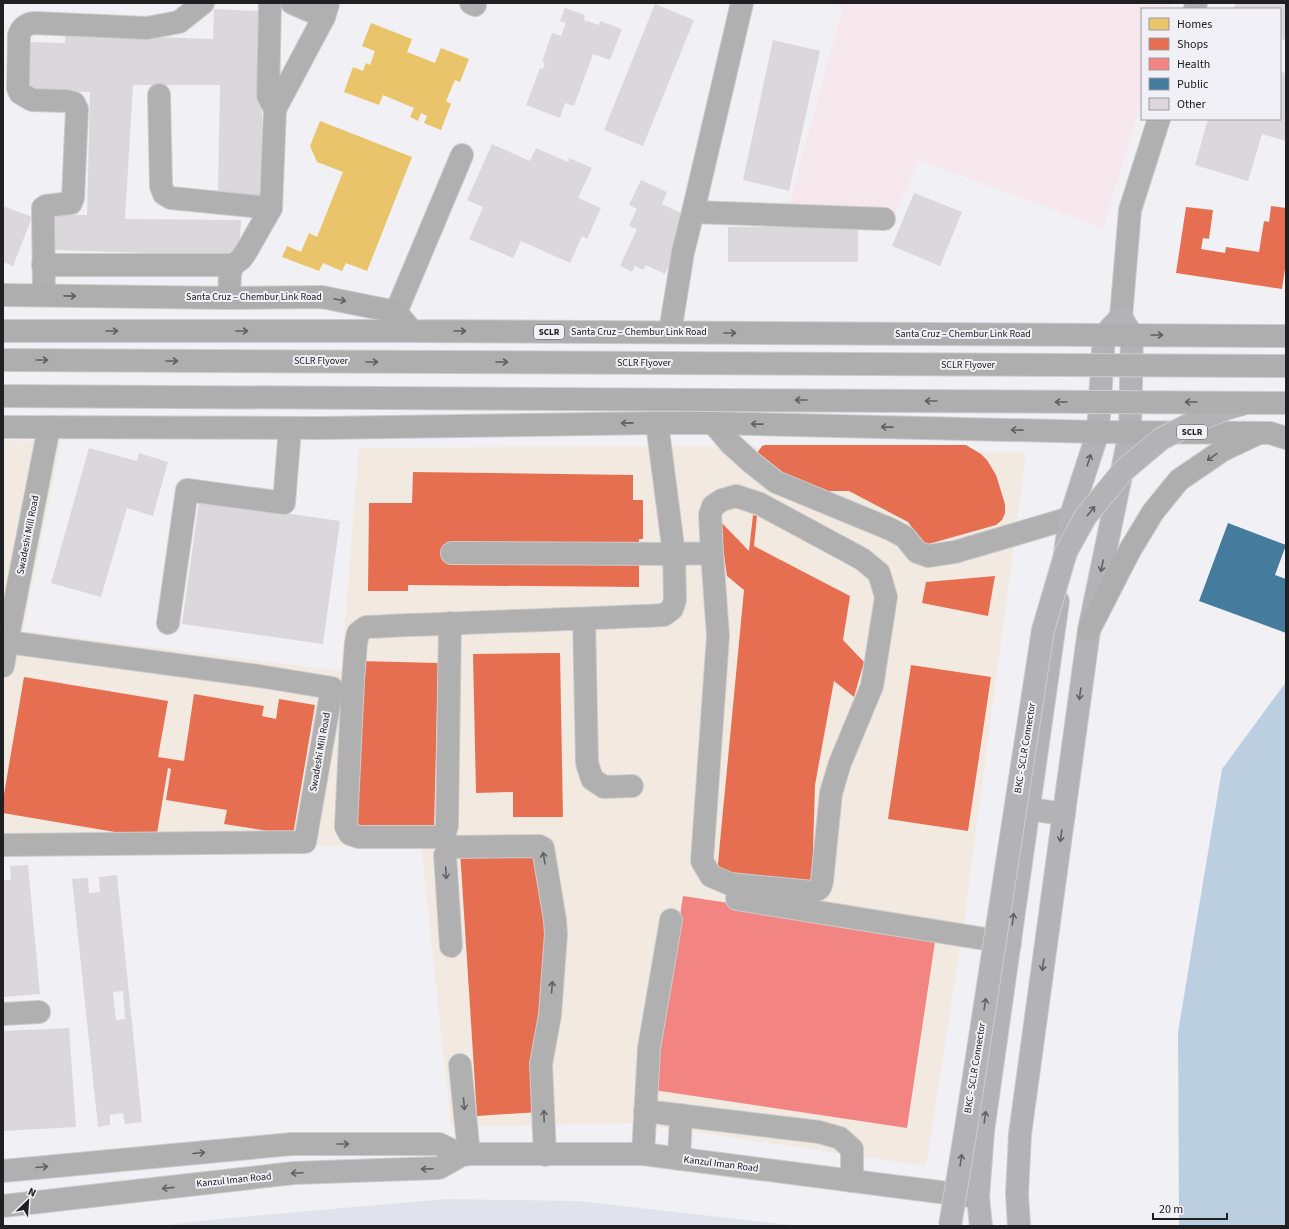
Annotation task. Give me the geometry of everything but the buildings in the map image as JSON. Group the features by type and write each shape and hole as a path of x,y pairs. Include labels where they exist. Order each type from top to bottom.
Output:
{"highway":[{"name":"Santa Cruz – Chembur Link Road","path":"3,295 229,298 322,297 396,312"},
{"path":"396,312 412,331"},
{"name":"Santa Cruz – Chembur Link Road","path":"3,332 412,331 1286,336"},
{"name":"SCLR Flyover","path":"3,360 1286,366"},
{"path":"3,396 1286,403"},
{"name":"SCLR","path":"3,427 290,428 713,423 1098,432 1275,433"},
{"path":"1089,630 1130,550 1149,518 1179,480 1223,450 1275,433"}],"main road":[{"path":"981,1226 978,1197 983,1131 1070,518 1098,432 1104,335 1121,316 1132,335 1130,432 1089,630 1020,1134 1017,1194 1019,1226"},
{"name":"BKC - SCLR Connector","path":"950,1226 1043,630 1066,552 1086,516 1123,471 1161,440 1194,422 1228,408 1286,392"},
{"path":"1029,809 1064,814"}],"street":[{"path":"44,295 42,208 46,206 71,203 73,198 78,109 74,103 67,101 32,100 20,93 18,88 19,35 22,28 28,24 34,23 147,28 179,22 203,3"},
{"path":"270,3 268,96 275,109"},
{"path":"229,298 230,273 233,265 241,259 246,252 271,208 275,109 326,10 292,3"},
{"path":"670,332 683,252 742,3"},
{"path":"159,95 162,186 164,194 170,198 271,208"},
{"path":"1121,316 1130,210 1159,120"},
{"path":"396,312 462,155"},
{"path":"693,212 884,219"},
{"path":"44,265 233,265"},
{"path":"450,623 447,826 445,832 437,837 359,837 350,834 346,828 352,680 358,633 366,627 450,623 584,619 664,615 672,609 675,600 674,554 657,423"},
{"path":"713,423 730,443 776,482 905,536 917,552 928,556 955,552 1070,518"},
{"name":"Swadeshi Mill Road","path":"3,666 49,427"},
{"path":"168,623 187,490 284,503 290,428"},
{"path":"736,496 760,504 862,559 879,573 886,597 872,686 840,763 833,785 821,887 812,892 730,884 711,876 702,861 718,636 712,553 710,515 713,506 722,500 736,496"},
{"path":"452,553 712,553"},
{"path":"584,619 587,763 592,779 604,787 632,786"},
{"name":"Swadeshi Mill Road","path":"3,845 305,842 332,688 259,676 7,642"},
{"path":"451,946 445,855 448,849 452,847 539,846 543,848 556,934 550,1015 541,1064 545,1155"},
{"path":"728,897 1010,943"},
{"path":"643,1154 649,1048 672,920"},
{"path":"3,1014 39,1012"},
{"path":"460,1065 466,1154"},
{"path":"645,1111 819,1132 840,1138 852,1149 852,1181"},
{"path":"679,1159 681,1115"},
{"name":"Kanzul Iman Road","path":"3,1171 292,1144 438,1144 466,1154 643,1154 978,1197"},
{"name":"Kanzul Iman Road","path":"3,1206 294,1173 439,1168 466,1154"}],"shaded area":[{"path":"834,3 1172,3 1170,8 1141,8 1141,103 1103,228 919,160 894,216 789,204 843,7"},
{"path":"3,440 61,442 23,631 341,671 359,448 677,446 1026,453 963,929 926,1166 631,1123 451,1127 421,845 121,851 3,849"},
{"path":"447,1199 578,1201 800,1226 158,1226 229,1218"}],"water":[{"path":"1286,682 1286,1226 1179,1226 1178,1032 1222,769"}]}
